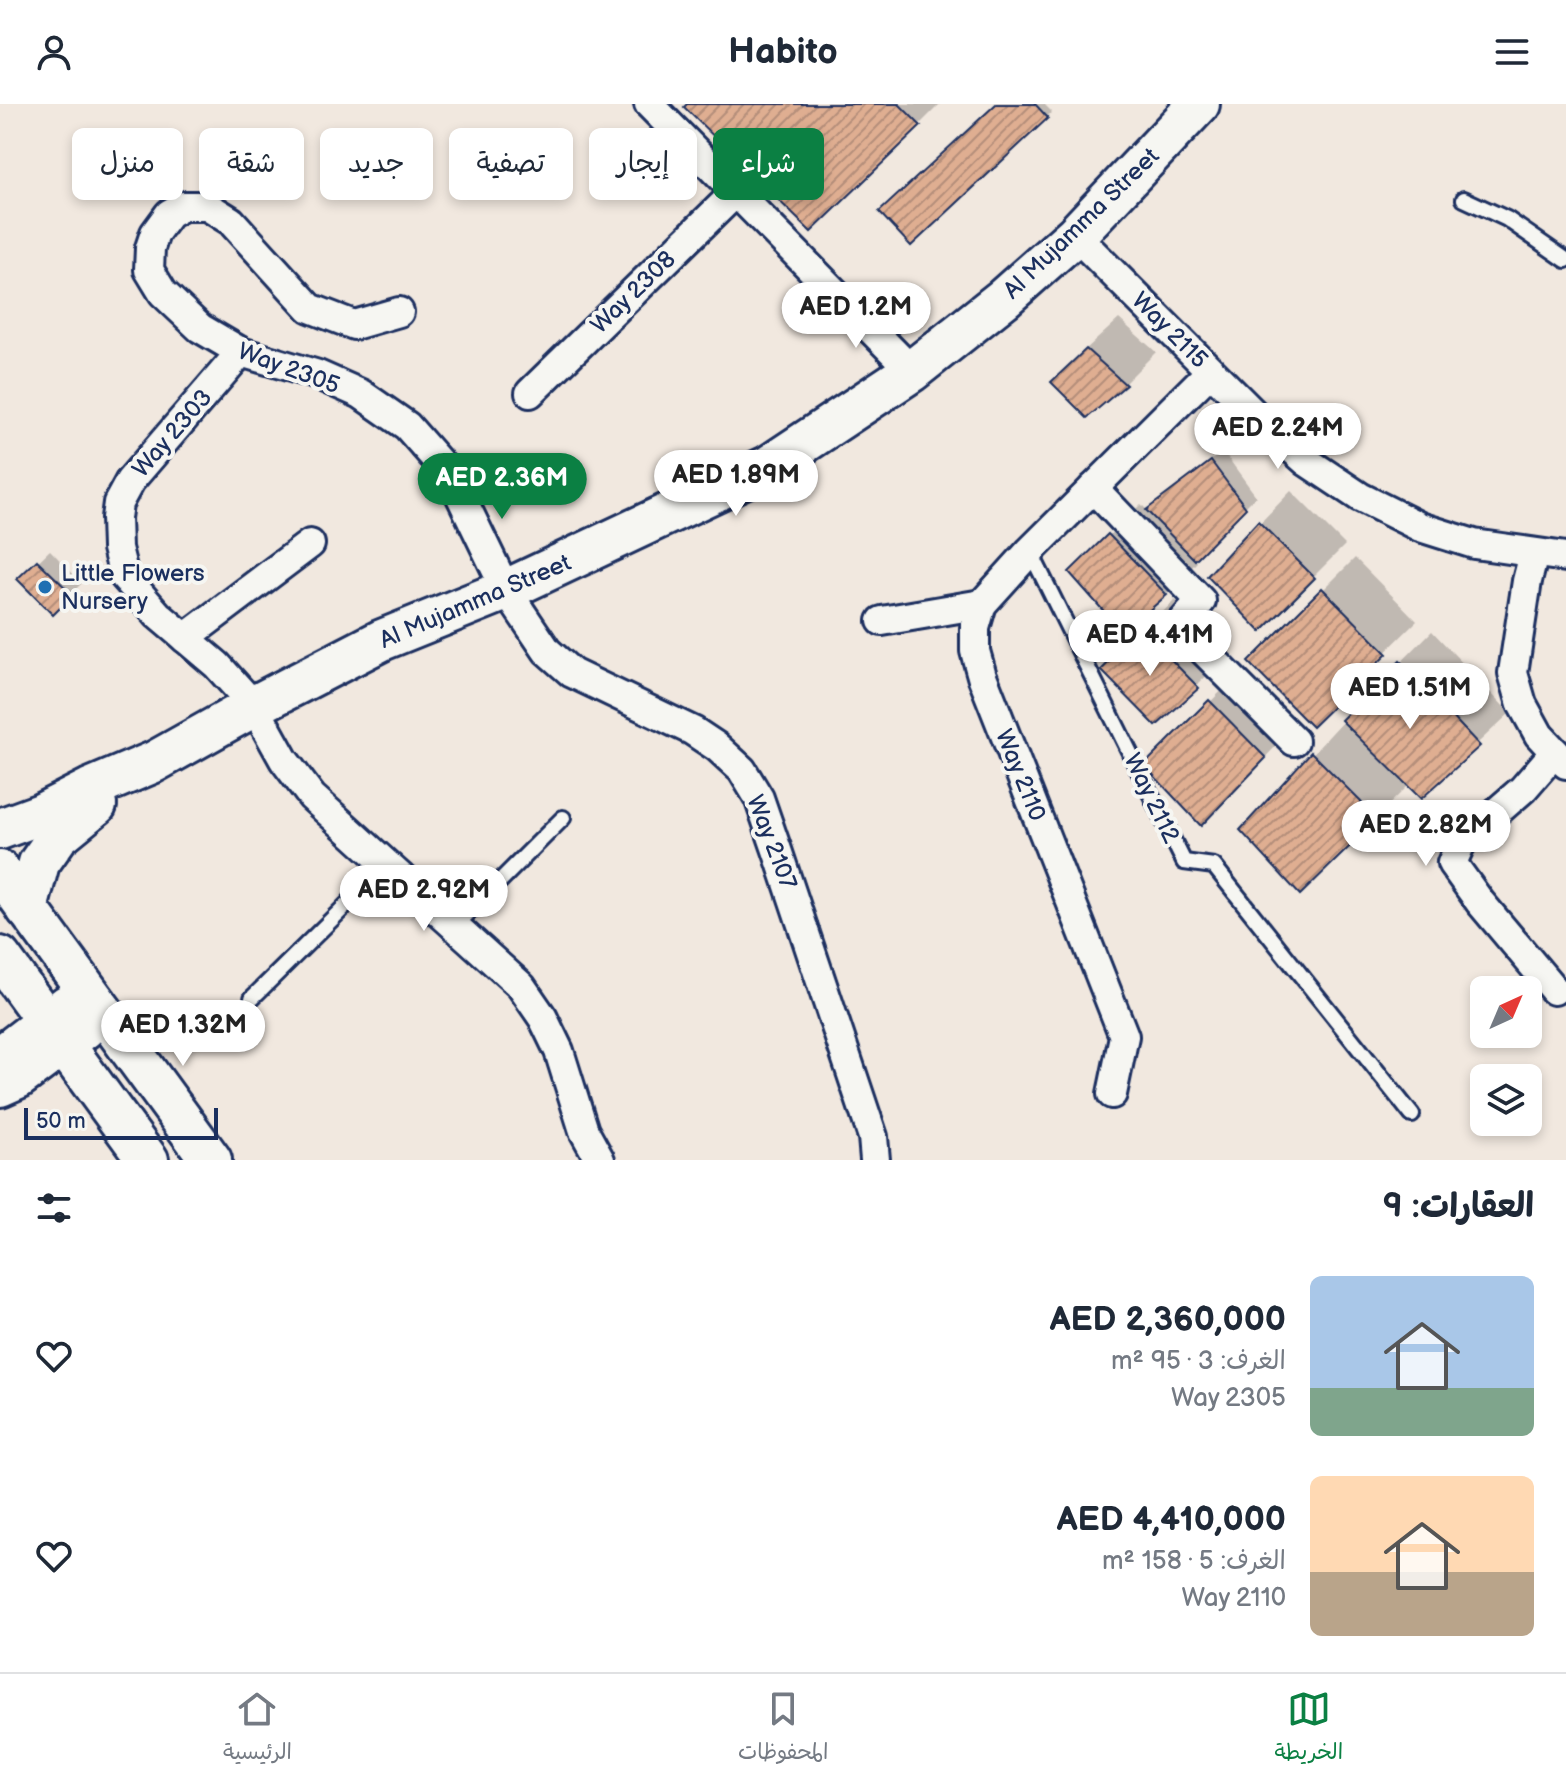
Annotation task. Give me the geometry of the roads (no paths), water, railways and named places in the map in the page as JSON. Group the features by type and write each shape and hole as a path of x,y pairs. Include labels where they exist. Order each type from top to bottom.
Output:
{"street":[{"path":"649,104 713,167"},
{"name":"Al Mujamma Street","path":"0,829 41,814 154,762 382,640 506,590 769,466 912,371 1004,298 1075,235 1199,104"},
{"name":"Way 2308","path":"530,393 728,200"},
{"path":"746,200 912,371"},
{"name":"Way 2305","path":"399,312 354,325 310,308 231,221 207,206 183,206 169,214 155,233 150,248 149,270 163,293 200,328 241,352 318,375 361,394 407,426 451,476 506,590"},
{"name":"Way 2115","path":"1075,235 1210,372 1306,461 1360,497 1420,527 1474,544 1566,557"},
{"name":"Way 2303","path":"241,352 130,481 118,503 117,548 124,576 158,615 217,665 254,706"},
{"path":"882,621 982,604 1030,551 1210,372"},
{"path":"1093,488 1201,601 1179,626 1294,741"},
{"path":"185,638 310,544"},
{"path":"1534,554 1513,673 1527,714 1539,735 1561,758 1461,843 1452,863 1480,902 1554,990"},
{"name":"Way 2107","path":"506,590 547,651 572,673 693,731 717,747 742,770 759,798 778,853 873,1137 875,1160"},
{"name":"Way 2110","path":"982,604 975,628 975,651 982,676 1124,1036 1112,1094"},
{"path":"254,706 284,760 312,797 521,986 543,1018 559,1051 584,1131 600,1160"},
{"name":"Al Mujamma Street","path":"27,909 39,863 58,836 154,762"},
{"path":"0,871 211,1160"},
{"path":"1,958 148,1160"},
{"path":"0,1057 14,1008 1,958"},
{"path":"0,1086 18,1078 56,1032 95,1002"},
{"path":"0,1057 56,1032"}],"lane":[{"path":"1464,199 1507,219 1566,260"},
{"name":"Way 2112","path":"1030,551 1184,862 1214,866 1412,1115"},
{"path":"455,926 563,818"},
{"path":"252,998 387,865"}],"place":[{"name":"Little Flowers Nursery","path":"45,587"}]}
